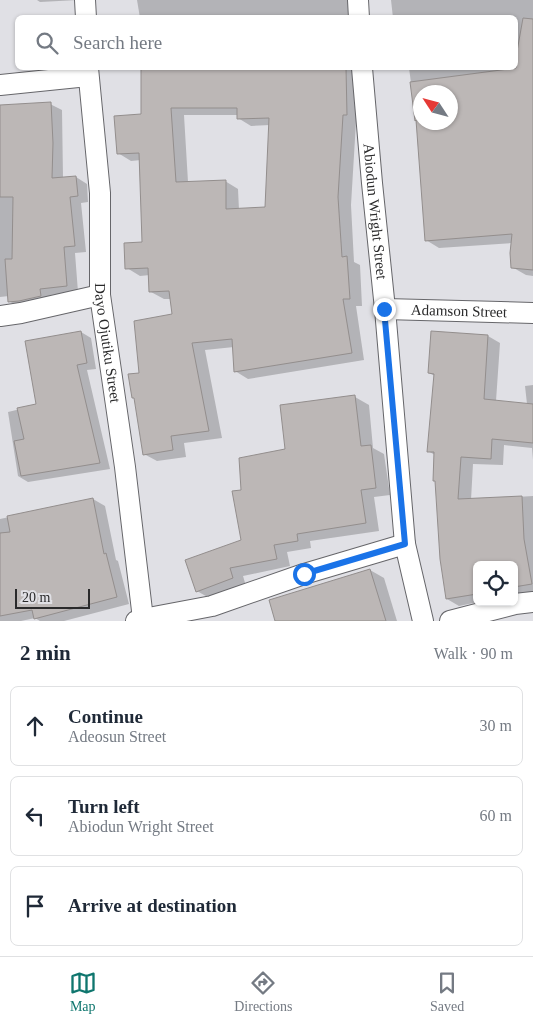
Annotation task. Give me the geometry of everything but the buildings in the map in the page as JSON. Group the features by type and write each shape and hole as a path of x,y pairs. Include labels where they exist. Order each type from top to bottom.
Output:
{"street":[{"path":"85,0 86,15"},
{"path":"358,0 359,15"},
{"name":"Abiodun Wright Street","path":"362,70 405,544 423,621"},
{"path":"0,85 88,72"},
{"name":"Dayo Ojutiku Street","path":"88,72 100,193 100,295 125,467 140,620"},
{"path":"0,316 100,295"},
{"name":"Adamson Street","path":"384,309 533,313"},
{"path":"140,620 212,606 304,574 405,544"},
{"path":"450,621 515,604 533,602"}],"route":[{"path":"304,574 405,544 384,309"}]}
